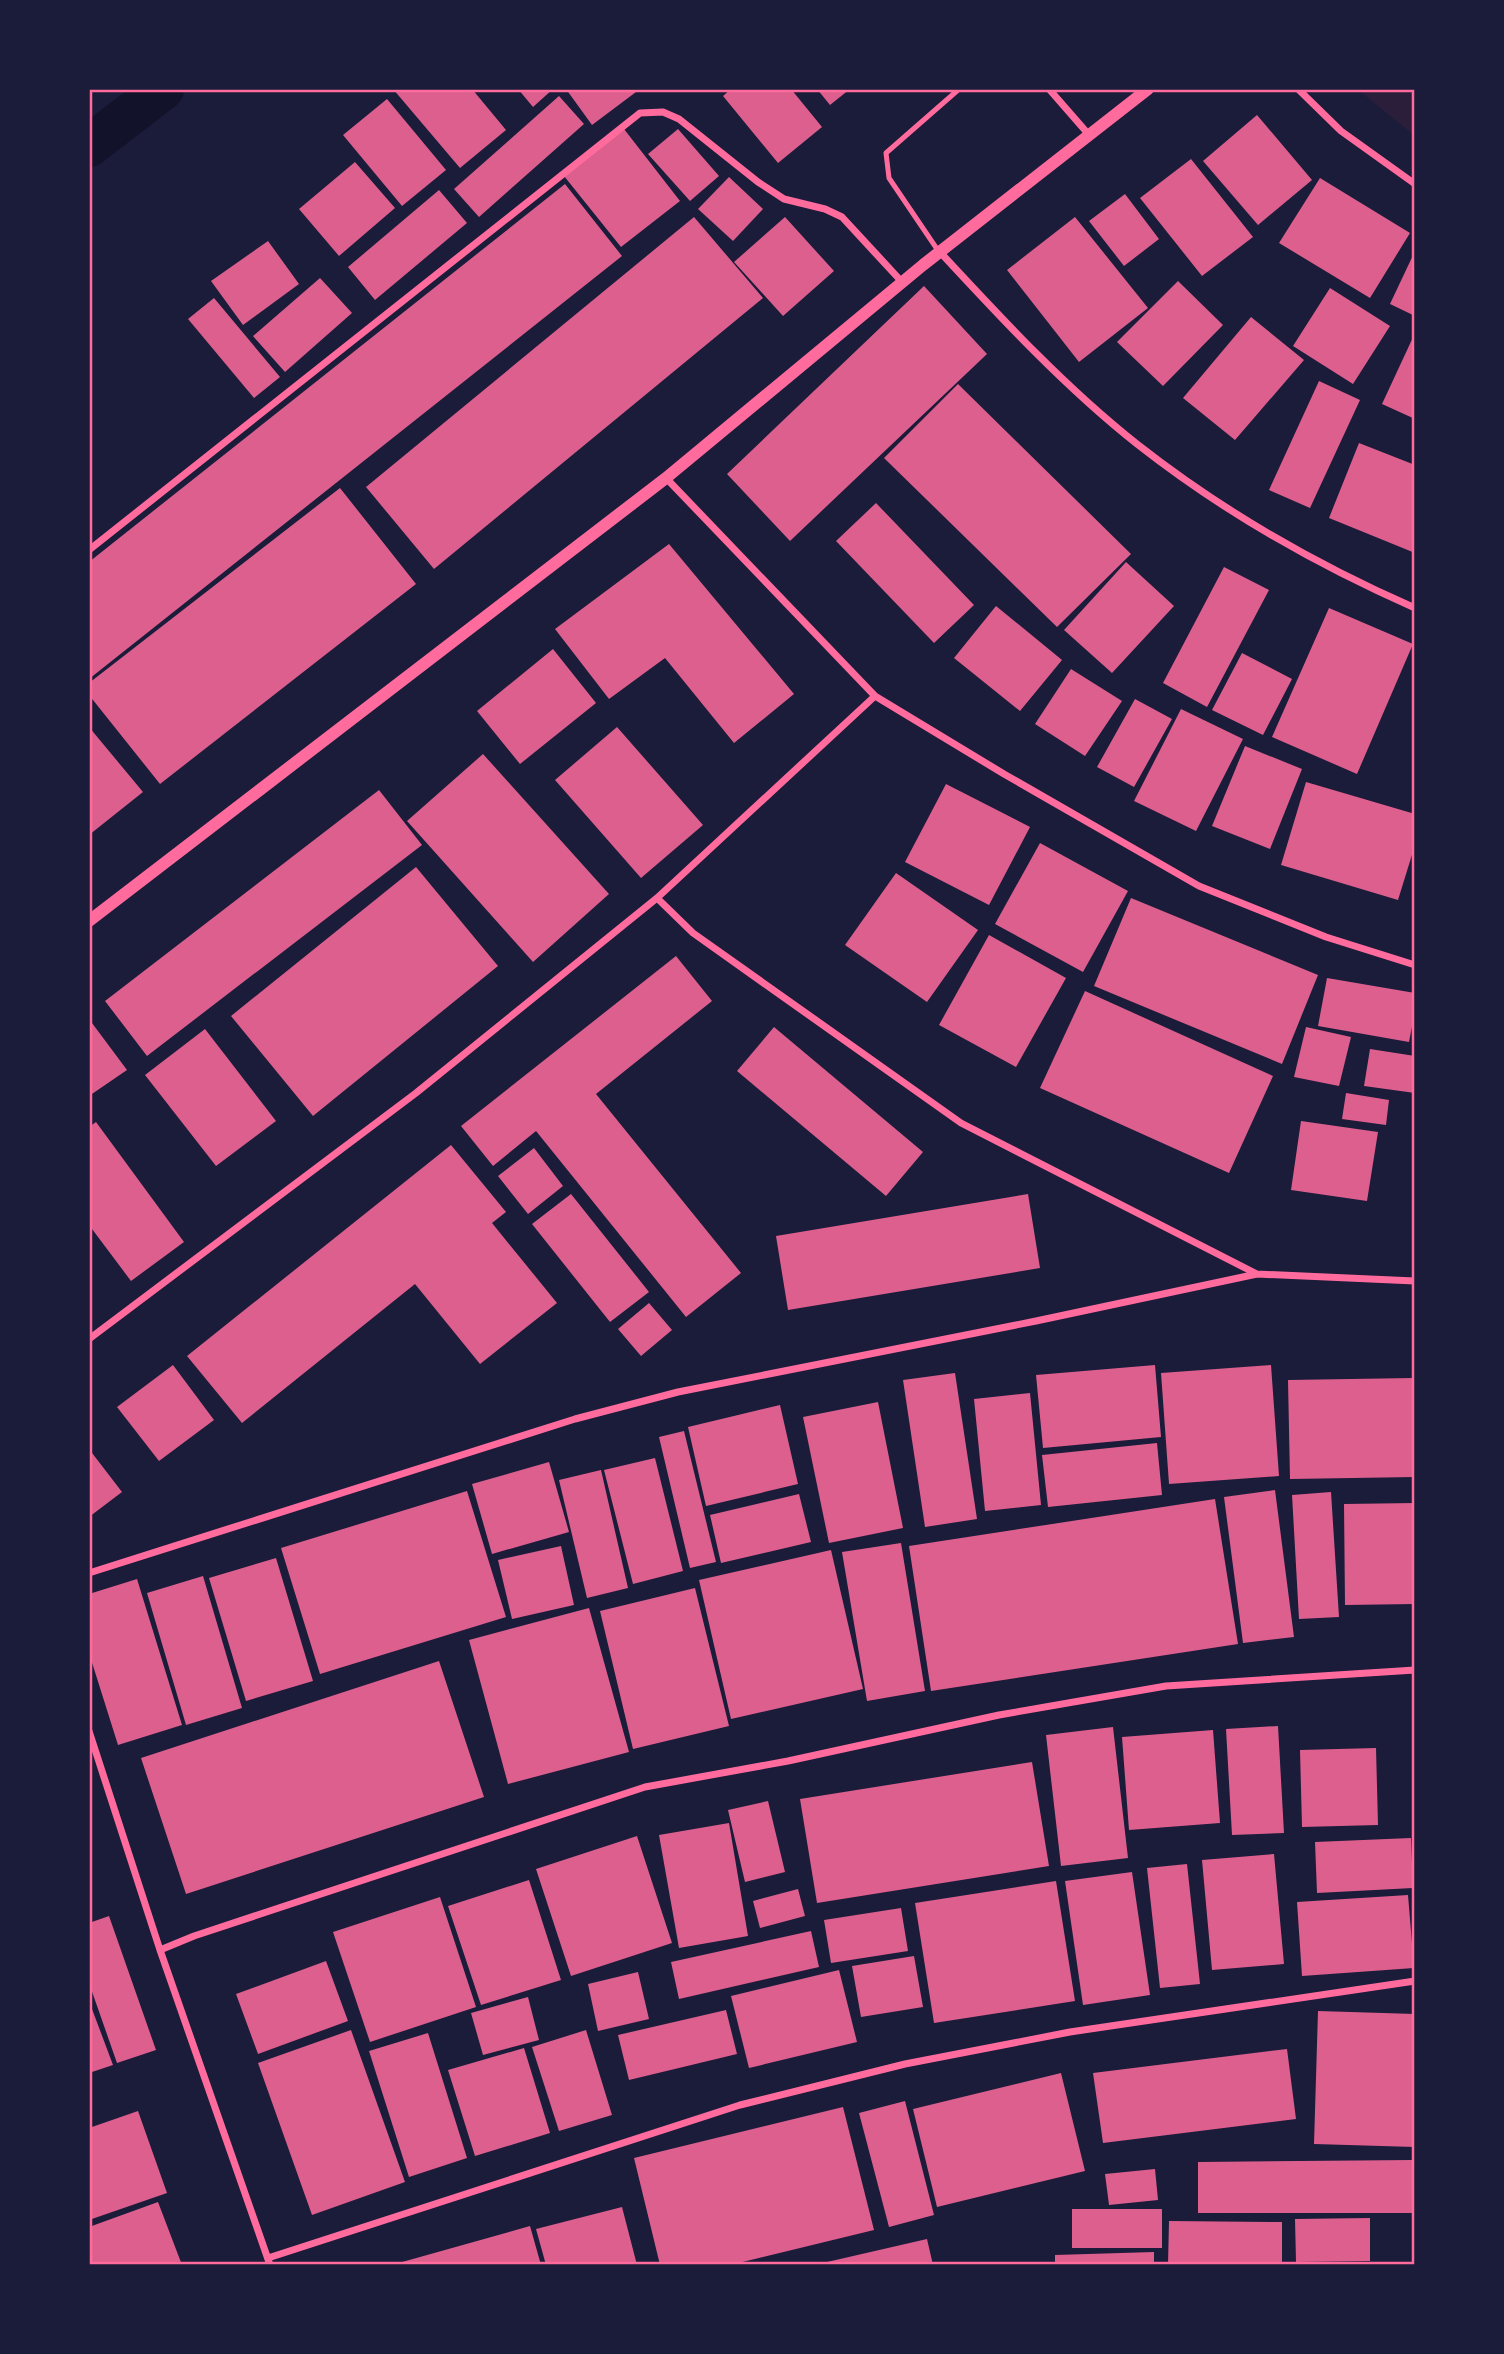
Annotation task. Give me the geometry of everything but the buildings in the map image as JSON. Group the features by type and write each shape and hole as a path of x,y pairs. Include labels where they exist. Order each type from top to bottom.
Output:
{"street":[{"path":"1049,89 1090,137"},
{"path":"89,921 666,478 902,282 1148,89"},
{"path":"1298,89 1341,131 1415,184"},
{"path":"89,550 640,113 663,112 679,119 758,182 784,199 825,209 842,217 902,282"},
{"path":"940,252 1007,325 1078,393 1136,443 1200,491 1372,589 1415,608"},
{"path":"666,478 875,696 1199,886 1326,937 1415,965"},
{"path":"89,1339 416,1093 657,898 875,696"},
{"path":"657,898 693,933 961,1123 1257,1274"},
{"path":"89,1573 575,1419 678,1392 1257,1274 1415,1281"},
{"path":"160,1950 194,1936 645,1787 788,1761 999,1715 1166,1686 1415,1670"},
{"path":"89,1731 160,1950 269,2262 315,2241 740,2105 905,2064 1070,2032 1415,1981"}],"lane":[{"path":"940,252 889,178 886,153 958,90"}],"shaded area":[{"path":"1357,89 1415,89 1415,136"}],"waterway":[{"path":"89,146 163,89"}]}
